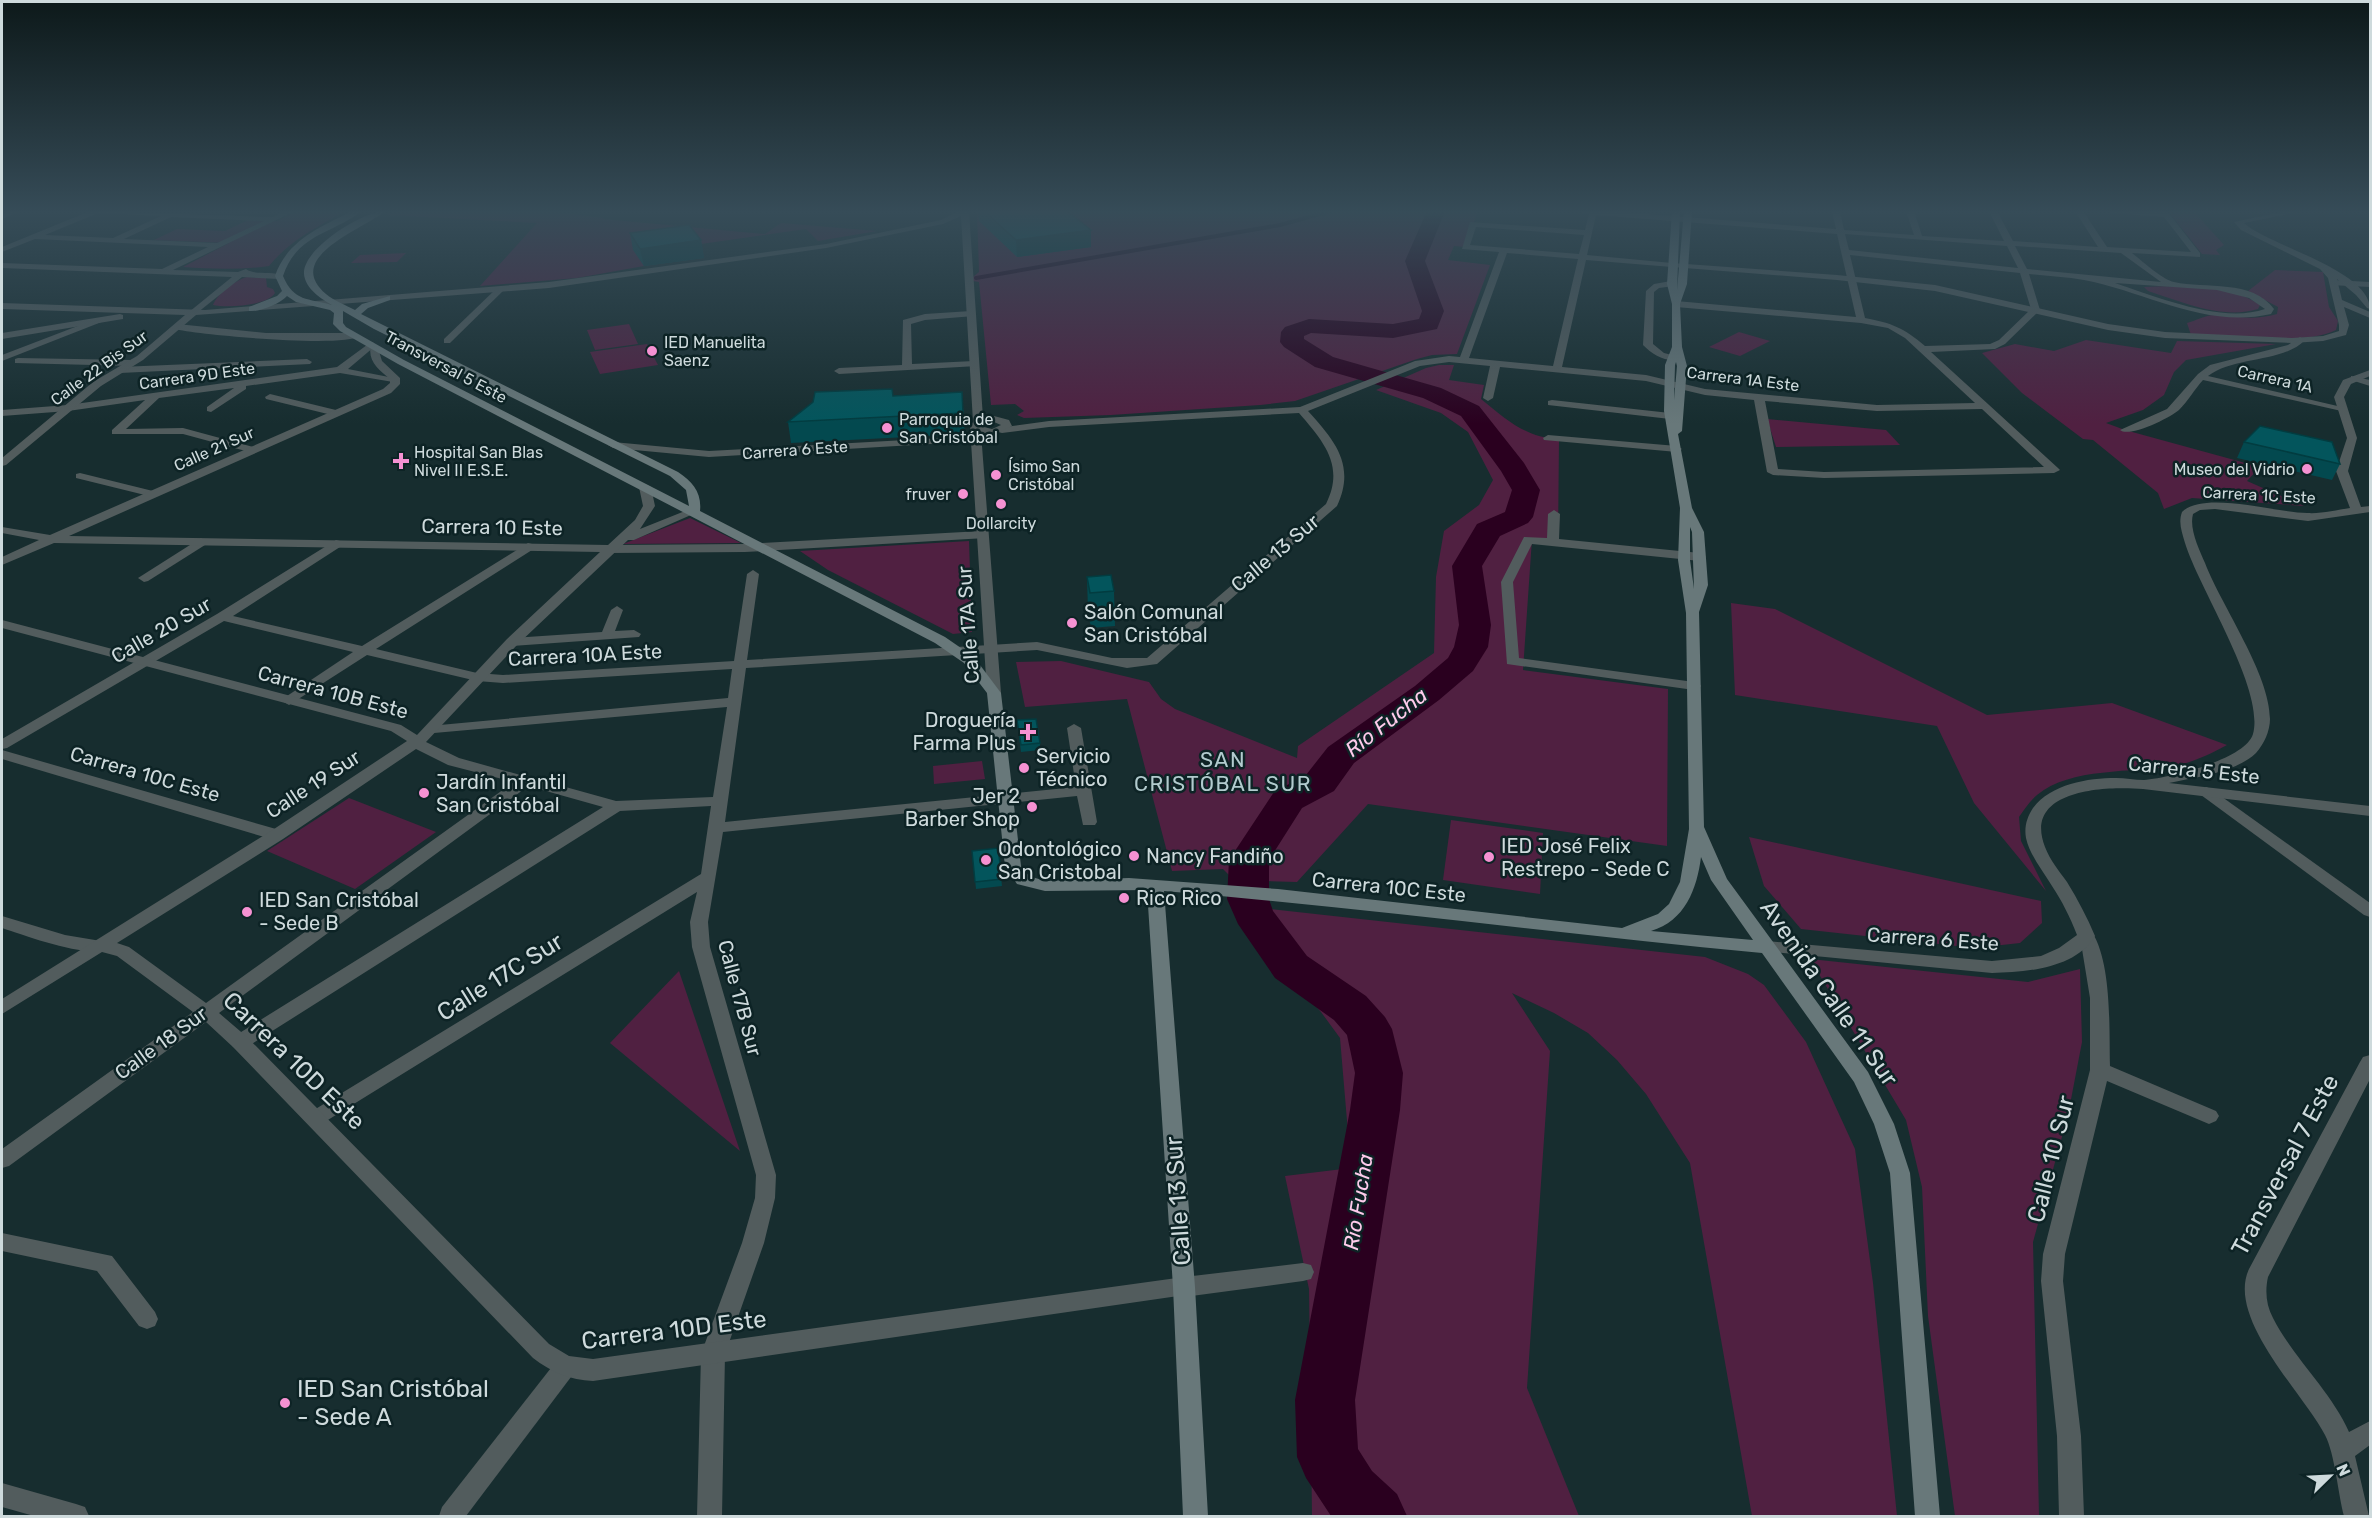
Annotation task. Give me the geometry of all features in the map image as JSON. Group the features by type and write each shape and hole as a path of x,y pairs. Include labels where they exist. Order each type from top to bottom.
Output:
{"main road":[{"path":"282,282 287,290 310,305"},
{"name":"Transversal 5 Este","path":"311,282 323,297 355,315 683,479 695,496 694,512"},
{"name":"Avenida Calle 11 Sur","path":"1676,304 1683,282"},
{"name":"Avenida Calle 11 Sur","path":"1671,284 1676,304 1677,347 1682,366 1676,446"},
{"path":"252,309 273,302 283,296 287,290"},
{"path":"355,315 365,306 387,298"},
{"name":"Transversal 5 Este","path":"310,305 337,310 338,324 373,346 762,547 957,651 978,669 994,693"},
{"name":"Avenida Calle 11 Sur","path":"1677,347 1670,365 1670,416 1686,508 1683,530 1684,555 1686,584 1693,613 1696,827 1719,880 1861,1077 1891,1137 1900,1173 1928,1516"},
{"name":"Avenida Calle 11 Sur","path":"1686,508 1698,532 1702,585 1693,613"},
{"name":"Calle 17A Sur","path":"994,693 1013,867"},
{"path":"1611,933 1656,923 1677,909 1691,878 1696,827"},
{"name":"Carrera 10C Este","path":"1013,867 1023,880 1045,886 1129,883 1278,895 1611,933 1767,947"},
{"name":"Calle 13 Sur","path":"1155,886 1184,1287 1195,1516"}],"street":[{"name":"Calle 22 Bis Sur","path":"2,463 97,384 134,363 231,282"},
{"path":"2,306 192,314 576,282"},
{"name":"Calle 17A Sur","path":"968,282 977,407 982,535 994,693"},
{"path":"1464,360 1492,282"},
{"path":"1557,369 1576,282"},
{"path":"1852,282 1861,320"},
{"path":"1871,282 1936,288 2106,326 2171,336 2300,340 2328,338 2343,333 2345,330 2333,283 2370,285"},
{"path":"2027,282 2036,310"},
{"path":"2099,282 2196,310 2243,317 2258,315 2270,309 2267,304 2252,297 2216,288 2127,282"},
{"path":"2166,282 2172,286"},
{"path":"2342,319 2370,305 2346,282"},
{"path":"1671,284 1657,286 1650,291 1648,345 1661,355 1673,358"},
{"path":"447,341 501,289"},
{"path":"2337,301 2370,315"},
{"path":"1676,304 1861,320 1891,326 1908,336 1923,349 2054,470 1824,475 1773,472 1759,397"},
{"path":"1923,349 1992,346 2010,335 2036,310"},
{"path":"4,334 99,321 142,312"},
{"path":"907,368 906,322 925,317 970,314"},
{"path":"2,358 99,321"},
{"path":"177,327 256,337 355,336"},
{"path":"2125,430 2170,412 2201,377 2213,368 2291,347 2300,340"},
{"path":"340,370 373,346 375,360 396,381"},
{"name":"Carrera 1A Este","path":"1302,410 1428,361 1464,360 1646,378 1681,387 1877,408 1984,406"},
{"path":"18,361 134,363"},
{"path":"120,370 307,362"},
{"path":"1488,398 1496,363"},
{"path":"839,372 974,364"},
{"name":"Carrera 9D Este","path":"2,413 68,408 155,397 340,370 396,381"},
{"path":"2354,378 2370,373"},
{"path":"321,374 270,397 336,413"},
{"name":"Carrera 1A","path":"2201,377 2342,410"},
{"path":"2354,378 2370,383"},
{"name":"Carrera 1A","path":"2354,378 2347,382 2340,392 2342,410 2349,424 2352,438 2342,471 2356,510"},
{"name":"Calle 21 Sur","path":"2,561 387,391 396,381"},
{"path":"211,409 244,385"},
{"path":"155,397 116,432 183,431 253,450"},
{"path":"1552,403 1670,416"},
{"path":"977,407 999,426"},
{"path":"978,435 985,439 999,426 1302,410"},
{"name":"Calle 13 Sur","path":"991,649 1056,647 1134,665 1152,661 1330,506 1340,486 1339,465 1332,450 1302,410"},
{"name":"Carrera 6 Este","path":"613,445 677,453 709,454 978,435 999,426"},
{"path":"1548,438 1676,446"},
{"path":"80,476 153,494"},
{"name":"Calle 19 Sur","path":"2,1007 277,835 434,729 477,677 645,515 650,506 645,487"},
{"name":"Carrera 1C Este","path":"2140,785 2221,764 2239,757 2252,749 2262,728 2262,712 2257,688 2197,561 2186,516 2192,508 2203,506 2304,517 2370,509"},
{"name":"Calle 19 Sur","path":"609,549 638,533 694,512"},
{"path":"1553,543 1554,514"},
{"name":"Carrera 10 Este","path":"2,530 51,539 609,549 762,547 982,535"},
{"path":"1694,686 1512,661 1507,582 1528,540 1700,557"},
{"path":"144,578 201,542"},
{"name":"Calle 20 Sur","path":"2,745 222,617 336,544"},
{"path":"289,701 528,547"},
{"name":"Calle 17B Sur","path":"710,1516 713,1354 753,1243 765,1198 766,1174 701,947 699,922 709,877 753,574"},
{"path":"607,635 617,610"},
{"name":"Carrera 10A Este","path":"222,617 477,677 519,679 991,649"},
{"name":"Carrera 10B Este","path":"2,624 396,728 411,734 417,742 444,758 616,806 720,801"},
{"path":"512,642 634,634"},
{"path":"434,729 734,702"},
{"path":"1074,728 1089,822"},
{"name":"Carrera 10C Este","path":"2,754 277,835"},
{"name":"Calle 18 Sur","path":"2,1160 526,781"},
{"name":"Carrera 5 Este","path":"2033,828 2041,808 2065,791 2098,783 2140,785 2370,811"},
{"path":"716,828 1085,791"},
{"path":"2206,792 2370,911"},
{"path":"240,1042 616,806"},
{"name":"Calle 10 Sur","path":"2033,828 2035,842 2042,857 2072,904 2086,936 2093,958 2099,998 2100,1070 2054,1254 2052,1281 2069,1436 2071,1516"},
{"name":"Calle 17C Sur","path":"316,1118 709,877"},
{"name":"Carrera 10D Este","path":"2,922 64,941 123,951 205,1011 240,1042 316,1118 541,1352 576,1370 593,1370 713,1354 1303,1272"},
{"name":"Carrera 6 Este","path":"1767,947 1992,967 2023,966 2044,962 2075,948 2086,936"},
{"name":"Transversal 7 Este","path":"2356,1516 2343,1450 2330,1420 2265,1326 2258,1312 2254,1286 2257,1276 2370,1062"},
{"path":"2100,1070 2209,1116"},
{"path":"2,1242 104,1263 147,1319"},
{"path":"451,1516 566,1366"},
{"path":"2343,1450 2370,1432"},
{"path":"2,1495 76,1516"}],"shaded area":[{"path":"236,282 266,282 267,287 273,289 275,293 264,301 256,303 237,306 213,305 227,288"},
{"path":"484,282 530,282 480,286"},
{"path":"979,282 1484,282 1457,354 1432,355 1417,359 1295,401 1111,415 1024,418 1017,415 1024,411 1015,404 991,405"},
{"path":"2260,282 2325,282 2329,307 2338,321 2336,330 2323,335 2286,339 2191,335 2187,323 2208,316 2253,318 2277,314 2278,307 2248,291"},
{"path":"2172,286 2220,290 2249,298 2260,305 2258,309 2244,312 2217,311 2175,300 2148,291 2144,287"},
{"path":"629,324 638,344 595,350 587,330"},
{"path":"1739,332 1770,341 1740,356 1709,347"},
{"path":"2086,340 2171,353 2177,341 2276,344 2186,360 2174,372 2164,395 2143,410 2106,423 2260,467 2247,481 2304,506 2192,498 2164,509 2158,493 2093,440 2083,439 2022,393 1982,353 2015,344 2054,351"},
{"path":"647,344 658,365 600,374 590,352"},
{"path":"1454,365 1449,380 1484,385 1481,399 1517,426 1536,435 1559,440 1558,541 1532,539 1523,670 1668,689 1667,846 1368,804 1297,882 1234,880 1223,869 1172,871 1127,699 1025,707 1016,662 1061,661 1149,682 1161,699 1175,709 1297,758 1298,746 1434,653 1436,577 1444,531 1479,505 1493,480 1468,432 1441,413 1376,390 1426,368"},
{"path":"1767,419 1886,430 1900,445 1776,447"},
{"path":"690,518 741,543 623,544"},
{"path":"969,541 972,632 953,634 828,570 800,551"},
{"path":"1731,603 1775,609 1987,715 2112,703 2227,745 2175,766 2084,775 2051,786 2037,795 2019,817 2021,841 2046,891 1974,803 1937,726 1735,695"},
{"path":"982,761 985,779 934,784 933,766"},
{"path":"349,798 436,832 355,889 267,851"},
{"path":"1451,820 1543,833 1540,894 1443,880"},
{"path":"1749,837 2041,901 2042,923 2020,943 1975,948 1801,929 1764,886"},
{"path":"1242,906 1705,957 1748,974 1764,985 1806,1042 1855,1149 1873,1283 1897,1516 1752,1516 1690,1163 1646,1094 1617,1060 1588,1033 1554,1013 1512,993 1550,1051 1527,1388 1579,1516 1312,1516 1309,1289 1285,1176 1351,1168 1340,1038 1321,1012 1253,935"},
{"path":"1810,959 2028,982 2080,969 2082,1042 2068,1115 2033,1242 2039,1516 1955,1516 1928,1316 1922,1187 1906,1120"},
{"path":"679,971 740,1151 610,1043"}],"building":[{"path":"892,389 893,396 962,392 963,413 788,422 813,402 815,392"},
{"path":"2260,426 2332,442 2340,464 2244,442"},
{"path":"1111,575 1114,591 1090,593 1087,577"},
{"path":"1036,719 1040,743 1021,745 1017,720"},
{"path":"998,848 1002,879 975,882 972,851"}],"waterway":[{"name":"Río Fucha","path":"1375,1516 1350,1492 1328,1457 1325,1400 1375,1110 1379,1073 1369,1029 1350,1008 1291,967 1253,914 1248,899 1249,860 1288,800 1320,783 1341,755 1427,693 1461,664 1471,647 1475,625 1467,566 1488,530 1518,517 1526,490 1514,469 1470,411 1432,393 1324,362 1292,342 1293,332 1309,326 1393,331 1429,324 1433,311 1423,282"}],"place":[{"name":"IED Manuelita Saenz","path":"652,351"},
{"name":"Parroquia de San Cristóbal","path":"887,428"},
{"name":"Hospital San Blas Nivel II E.S.E.","path":"401,461"},
{"name":"Museo del Vidrio","path":"2307,469"},
{"name":"Ísimo San Cristóbal","path":"996,475"},
{"name":"fruver","path":"963,494"},
{"name":"Dollarcity","path":"1001,504"},
{"name":"Salón Comunal San Cristóbal","path":"1072,623"},
{"name":"Droguería Farma Plus","path":"1028,732"},
{"name":"Servicio Técnico","path":"1024,768"},
{"name":"Jardín Infantil San Cristóbal","path":"424,793"},
{"name":"Jer 2 Barber Shop","path":"1032,807"},
{"name":"Nancy Fandiño","path":"1134,856"},
{"name":"IED José Felix Restrepo - Sede C","path":"1489,857"},
{"name":"Odontológico San Cristobal","path":"986,860"},
{"name":"Rico Rico","path":"1124,898"},
{"name":"IED San Cristóbal - Sede B","path":"247,912"},
{"name":"IED San Cristóbal - Sede A","path":"285,1403"}],"district":[{"name":"SAN CRISTÓBAL SUR","path":"1223,771"}]}
